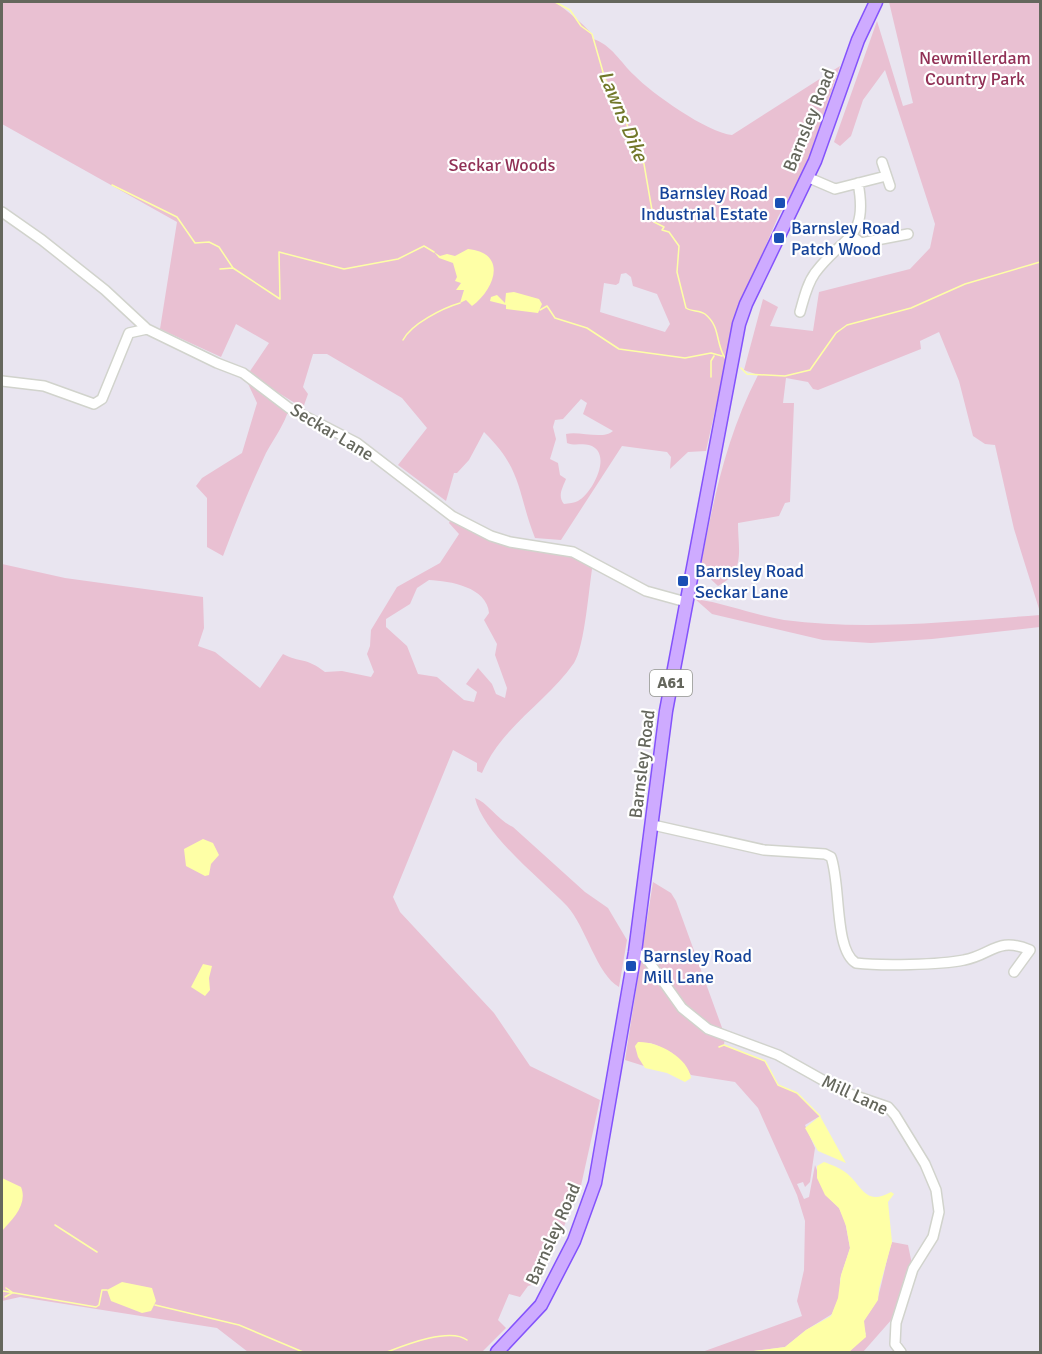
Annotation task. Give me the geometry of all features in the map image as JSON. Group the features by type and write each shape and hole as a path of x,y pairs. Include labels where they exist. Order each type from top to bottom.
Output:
{"main road":[{"name":"Barnsley Road","path":"497,1353 541,1305 574,1240 595,1183 635,952 666,711 739,324 746,304 827,131 873,7"}],"street":[{"path":"882,162 890,186"},
{"path":"807,177 834,189 886,176"},
{"path":"800,312 812,278 852,236 862,211 858,183"},
{"name":"Seckar Lane","path":"2,212 96,283 147,329 216,363 243,373 293,411 357,443 452,516 472,527 510,542 573,552 646,591 686,602"},
{"path":"852,236 861,243 908,234"},
{"path":"2,381 44,386 94,404 102,399 129,333 147,329"},
{"path":"652,825 764,850 825,854 831,857 837,880 842,940 846,954 856,963 962,961 990,948 1010,944 1030,950 1014,972"},
{"name":"Mill Lane","path":"635,952 647,959 682,1008 708,1029 778,1055 844,1092 888,1107 895,1115 925,1164 936,1190 939,1212 933,1237 913,1269 896,1323 895,1344 901,1353"}],"green space":[{"name":"Seckar Woods","path":"2,2 555,2 584,25 592,34 593,39 610,49 653,92 695,120 722,133 732,135 840,66 805,169 778,217 736,315 706,451 688,452 670,469 671,457 667,452 622,446 561,540 535,538 513,470 497,446 484,432 469,460 457,473 454,473 446,501 398,465 427,428 402,398 327,354 313,354 303,387 308,394 303,408 248,374 269,343 236,324 221,357 160,329 177,222 2,124","holes":["626,273 631,277 633,286 657,294 670,324 665,332 600,312 604,283 616,285 619,283 621,274","581,399 587,403 583,414 613,431 603,435 566,434 567,443 585,444 595,448 599,453 600,468 593,484 583,497 573,503 564,504 561,495 566,479 560,475 558,463 550,459 556,439 553,427 555,420 563,419"]},
{"name":"Newmillerdam Country Park","path":"889,2 1040,2 1040,612 1014,529 995,445 985,444 973,436 959,381 939,332 920,341 921,349 818,390 813,389 808,382 786,378 783,403 794,403 790,502 785,503 779,516 738,523 737,567 727,580 718,586 700,569 729,446 758,375 744,370 763,299 778,307 770,326 813,331 819,292 910,269 930,248 935,224 885,70 863,100 851,136 840,146 834,142 877,21 903,106 913,103"},
{"path":"243,373 289,408 254,479 223,556 207,547 207,498 196,486 202,478 242,453 257,403"},
{"path":"452,516 491,536 551,546 593,563 584,630 574,663 551,690 512,728 490,757 482,773 477,771 477,763 453,750 393,897 400,912 494,1013 530,1066 600,1100 580,1190 539,1283 528,1286 520,1297 509,1294 498,1320 506,1328 482,1352 248,1352 217,1328 20,1297 2,1301 2,564 65,578 203,597 204,628 198,646 215,652 260,688 283,654 313,664 325,672 342,671 371,677 374,672 367,654 371,630 397,587 440,563 459,534 449,523","holes":["429,580 457,584 475,591 487,604 489,613 484,620 497,644 495,655 507,688 505,698 496,694 492,684 478,668 466,684 477,692 474,702 464,700 437,677 418,674 407,646 386,627 386,619 410,604 417,588"]},
{"path":"695,599 773,618 816,623 912,624 1040,615 1040,627 871,643 823,640 712,614"},
{"path":"475,798 513,827 585,892 608,908 627,940 619,987 604,972 574,915 501,841 480,812"},
{"path":"653,882 671,893 676,901 725,1036 724,1045 765,1061 778,1085 797,1093 820,1116 805,1125 815,1148 810,1182 805,1187 803,1182 797,1184 804,1199 809,1197 815,1165 826,1195 839,1208 845,1221 850,1248 840,1279 840,1295 832,1314 806,1330 785,1347 745,1352 702,1352 802,1316 797,1301 804,1270 805,1221 797,1195 758,1108 735,1082 691,1075 672,1053 650,1043 635,1046 644,1066 625,1060"},
{"path":"892,1242 908,1245 913,1269 900,1310 863,1352 849,1352 866,1334 862,1326 878,1297"}],"shaded area":[{"path":"468,249 481,252 489,257 494,273 487,290 472,306 466,300 460,303 464,290 456,290 461,283 455,281 457,277 453,263 439,258 434,252 440,256 447,254 455,256"},
{"path":"514,292 539,299 542,304 538,313 506,309 506,305 490,301 491,297 497,295 505,303 506,293"},
{"path":"203,839 213,843 219,855 211,864 209,875 205,876 186,866 184,849"},
{"path":"203,964 212,966 209,978 210,990 205,996 191,987"},
{"path":"638,1042 662,1047 678,1057 689,1070 691,1078 685,1082 667,1073 645,1068 638,1057 635,1046"},
{"path":"820,1116 846,1163 818,1151 805,1128"},
{"path":"824,1162 845,1172 869,1195 875,1197 891,1192 894,1194 888,1202 892,1242 878,1300 864,1321 866,1337 849,1352 745,1352 785,1347 806,1330 831,1316 838,1298 841,1275 850,1248 846,1226 839,1208 825,1195 817,1178 817,1166"},
{"path":"2,1178 21,1187 23,1199 18,1211 2,1231"},
{"path":"122,1282 152,1288 156,1301 151,1311 142,1313 111,1301 107,1290"}],"waterway":[{"name":"Lawns Dike","path":"555,2 570,10 581,26 592,34 605,79 621,107 636,151 644,164 654,222 664,227 662,230 669,232 679,246 677,272 686,308 703,313 710,319 716,329 725,358"},
{"path":"112,185 177,217 195,243 209,242 219,247 233,268 280,299 279,252 344,269 398,259 424,246 434,252"},
{"name":"Lawns Dike","path":"741,368 747,374 785,376 810,370 836,333 847,325 911,308 965,284 1040,262"},
{"path":"220,269 233,268"},
{"path":"403,340 420,323 460,303"},
{"path":"540,310 547,306 555,318 587,328 619,349 685,358 711,353 722,356"},
{"path":"711,377 711,361 714,356"},
{"path":"719,1047 724,1045 765,1061 778,1085 797,1093 820,1116"},
{"path":"55,1225 97,1252"},
{"path":"6,1288 12,1292"},
{"path":"3,1291 96,1307 99,1305 102,1290 107,1290"},
{"path":"5,1297 12,1293"},
{"path":"155,1305 239,1325 303,1352"},
{"path":"387,1352 439,1336 459,1336 467,1340"}],"place":[{"name":"Barnsley Road Industrial Estate","path":"780,203"},
{"name":"Barnsley Road Patch Wood","path":"779,238"},
{"name":"Barnsley Road Seckar Lane","path":"683,581"},
{"name":"Barnsley Road Mill Lane","path":"631,966"}]}
